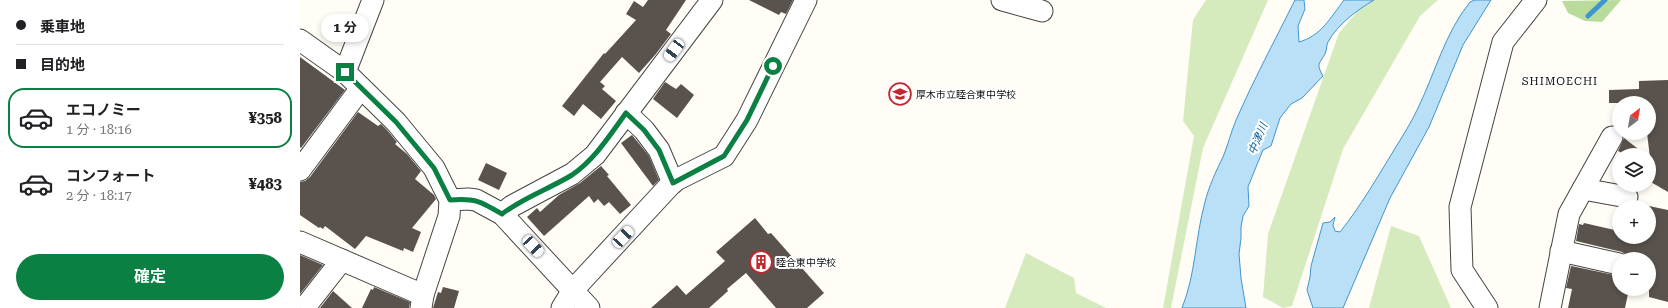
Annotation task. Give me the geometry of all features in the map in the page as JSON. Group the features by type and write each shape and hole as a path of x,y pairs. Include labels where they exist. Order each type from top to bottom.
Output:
{"street":[{"path":"345,72 373,0"},
{"path":"502,214 512,206 572,174 595,155 712,0"},
{"path":"562,308 573,290 673,183 724,156 747,120 806,0"},
{"path":"1002,0 1042,11"},
{"path":"1487,308 1462,270 1460,207 1503,42 1536,0"},
{"path":"300,40 345,72 396,122 434,168 450,200 449,216 422,301 342,260 300,242"},
{"path":"300,170 361,88"},
{"path":"626,113 644,130 659,150 673,183"},
{"path":"1550,308 1569,214 1612,137"},
{"path":"1583,189 1627,197"},
{"path":"450,200 476,200 502,214 589,308"},
{"path":"1561,251 1612,262"},
{"path":"309,302 342,260"}],"green space":[{"path":"1206,0 1268,0 1203,148 1171,308 1163,308 1194,136 1183,121 1193,20"},
{"path":"1367,0 1438,0 1420,16 1343,149 1292,306 1283,308 1263,297 1268,234 1339,33"},
{"path":"1621,0 1602,22 1585,21 1568,13 1562,1"},
{"path":"1391,226 1419,236 1451,308 1369,308"},
{"path":"1026,253 1074,278 1076,293 1106,308 1005,308"}],"water":[{"name":"中津川","path":"1295,0 1304,0 1305,9 1298,26 1299,42 1307,39 1319,31 1344,0 1374,0 1348,18 1332,36 1327,44 1325,54 1319,64 1323,76 1302,98 1291,104 1280,118 1271,146 1263,150 1248,187 1249,206 1243,216 1241,227 1239,254 1246,308 1182,308 1187,295 1193,269 1202,215 1215,173 1223,157 1234,125 1243,105"},
{"path":"1475,0 1491,0 1463,45 1429,127 1390,198 1343,308 1313,308 1307,290 1311,266 1323,223 1330,222 1335,217 1333,225 1335,231 1340,232 1361,202 1412,119 1424,95 1447,40 1461,14 1470,2"}],"building":[{"path":"648,0 686,0 666,30 671,34 639,73 622,57 600,82 605,86 602,89 616,101 601,119 583,104 574,116 562,106 604,53 605,54 636,20 626,14 634,1 643,7"},
{"path":"749,0 793,0 786,14 781,12 779,15"},
{"path":"300,57 345,90 301,148 300,147"},
{"path":"1668,80 1668,192 1656,185 1656,148 1649,148 1648,140 1656,140 1656,96 1612,96 1612,103 1609,103 1609,90 1639,89 1639,81"},
{"path":"665,82 676,89 681,84 694,95 677,118 653,99"},
{"path":"358,112 378,126 381,124 387,130 397,142 395,144 407,154 421,171 415,179 434,195 436,199 412,228 421,232 413,252 404,248 403,251 366,236 355,249 325,226 323,229 320,227 319,228 300,215 300,182 305,181 310,177"},
{"path":"632,135 649,156 659,180 653,186 621,143"},
{"path":"1623,140 1627,140 1637,148 1619,148"},
{"path":"486,163 507,173 499,190 478,180"},
{"path":"601,166 609,175 607,176 631,205 620,214 609,202 604,206 598,199 594,203 589,196 544,236 527,217 537,208 540,212 559,195 580,183"},
{"path":"1656,207 1668,210 1668,302 1649,297 1656,296 1656,252 1622,252 1576,241 1579,224 1583,225 1584,223 1612,229 1612,244 1656,244"},
{"name":"睦合東中学校","path":"755,218 768,234 771,233 824,293 807,308 776,308 746,273 727,289 728,291 709,308 651,308 677,285 686,295 725,261 716,252"},
{"path":"300,255 323,265 300,294"},
{"path":"1571,266 1612,275 1612,296 1628,296 1625,308 1568,308 1572,289 1566,288"},
{"path":"374,287 410,302 409,308 362,308 371,289 373,290"},
{"path":"443,287 459,291 454,308 433,308 438,292 441,293"},
{"path":"333,291 352,308 320,308"}],"waterway":[{"path":"1588,16 1605,0"}],"place":[{"name":"厚木市立睦合東中学校","path":"900,94"},
{"name":"睦合東中学校","path":"761,262"}],"district":[{"name":"SHIMOECHI","path":"1560,81"}],"route":[{"path":"345,72 396,122 434,168 450,200 476,200 502,214 512,206 572,174 595,155 626,113 644,130 659,150 673,183 724,156 747,120 773,66"}]}
